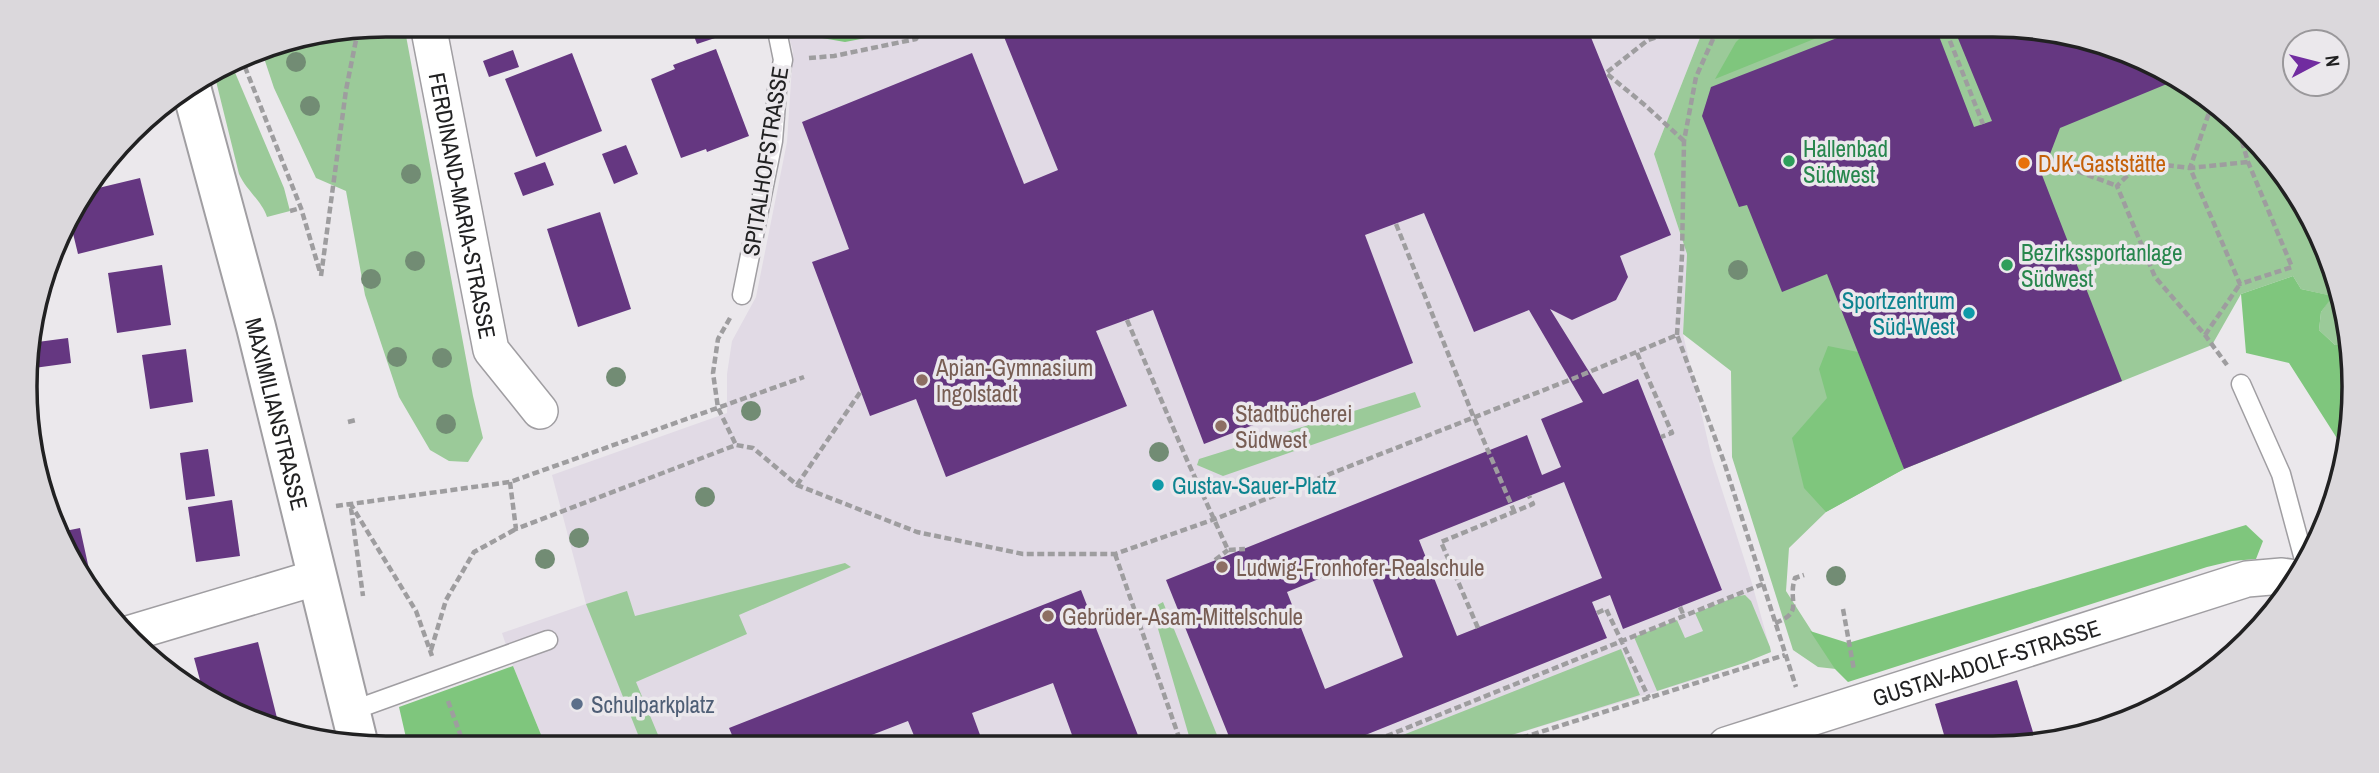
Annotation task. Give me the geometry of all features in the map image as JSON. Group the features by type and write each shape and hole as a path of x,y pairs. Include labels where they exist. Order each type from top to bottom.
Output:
{"street":[{"name":"FERDINAND-MARIA-STRASSE","path":"430,37 491,350 540,411"},
{"name":"MAXIMILIANSTRASSE","path":"193,95 256,327 355,727"},
{"name":"GUSTAV-ADOLF-STRASSE","path":"1755,736 2246,579 2286,576"},
{"path":"137,631 318,577"}],"lane":[{"name":"SPITALHOFSTRASSE","path":"742,295 773,141 777,90 783,60 778,37"},
{"path":"2241,384 2281,474 2301,550"},
{"path":"355,727 441,679 548,640"}],"path":[{"path":"783,60 834,56 917,37"},
{"path":"1657,37 1648,40 1606,73 1684,141"},
{"path":"1714,37 1696,77 1684,141 1682,256 1677,335 1724,462 1806,720"},
{"path":"1948,37 1983,124"},
{"path":"245,67 301,208 321,276 346,90 356,38"},
{"path":"2209,112 2190,168 2240,284"},
{"path":"2205,335 2240,284 2292,267 2242,141"},
{"path":"2048,160 2117,186 2155,277 2205,335 2241,384"},
{"path":"2117,186 2141,162 2190,168 2248,162"},
{"path":"290,211 301,208"},
{"path":"1396,224 1514,511"},
{"path":"736,445 718,408 713,373 718,339 742,295"},
{"path":"1128,320 1228,550"},
{"path":"430,651 446,600 474,552 516,529 736,445 753,448 797,485 917,532 1023,554 1115,554 1216,519 1677,335"},
{"path":"1637,353 1672,433 1661,437"},
{"path":"461,736 416,611 350,503 510,482 804,377"},
{"path":"797,485 861,391"},
{"path":"348,422 356,420"},
{"path":"510,482 516,529"},
{"path":"1478,628 1441,542 1533,504 1530,496"},
{"path":"1215,560 1228,550 1245,549"},
{"path":"1115,554 1179,736"},
{"path":"1775,623 1790,617 1794,611 1793,585 1795,579 1804,575"},
{"path":"1386,736 1763,583"},
{"path":"1680,607 1684,616"},
{"path":"1597,613 1606,609 1649,698"},
{"path":"1843,609 1860,702"},
{"path":"1528,736 1785,655"}],"shaded area":[{"path":"789,37 1700,37 1654,154 1687,254 1683,334 1712,459 1771,652 1701,678 1509,736 542,736 502,633 586,604 552,475 727,413 727,374 732,341 756,297 787,142 793,51"}],"green space":[{"path":"364,37 406,37 483,438 468,462 449,461 430,450 399,397 365,295 346,191 316,178 274,88 264,59 318,43"},
{"path":"821,37 871,37 845,42"},
{"name":"Bezirkssportanlage Südwest","path":"1700,37 2015,37 2061,43 2105,55 2147,73 2187,96 2240,139 2270,174 2295,212 2316,253 2330,296 2301,289 2293,276 2241,294 2212,345 1904,469 1826,512 1789,548 1786,591 1836,669 1818,667 1793,650 1732,457 1731,371 1683,334 1687,254 1654,154"},
{"path":"1741,37 1819,37 1715,79"},
{"path":"235,72 284,188 290,211 267,217 239,174 216,82"},
{"path":"2293,276 2301,289 2330,295 2331,299 2321,312 2319,330 2335,345 2340,345 2342,409 2338,440 2289,363 2246,353 2241,294"},
{"name":"Bezirkssportanlage Südwest","path":"2331,298 2340,345 2335,345 2319,330 2321,312"},
{"path":"1828,346 1858,352 1904,469 1826,512 1804,488 1792,438 1827,398 1819,369"},
{"path":"1415,392 1421,407 1223,476 1197,465 1199,459"},
{"path":"2246,525 2263,541 2256,559 2207,567 1848,682 1835,669 1810,631 1848,643"},
{"path":"845,563 851,567 739,615 747,634 636,682 658,736 639,736 586,604 627,591 635,616"},
{"path":"1745,595 1751,601 1771,652 1657,691 1634,637 1677,620 1685,638 1703,631 1695,613"},
{"path":"1163,602 1217,735 1189,736 1152,608"},
{"path":"1621,649 1640,695 1509,736 1400,736"},
{"path":"513,666 542,736 406,736 399,707"}],"building":[{"path":"694,37 718,37 697,44"},
{"name":"Apian-Gymnasium Ingolstadt","path":"1004,37 1591,37 1671,235 1620,256 1628,277 1616,300 1572,320 1550,309 1603,394 1638,379 1722,590 1623,629 1610,595 1592,602 1607,638 1363,736 1229,736 1166,580 1527,435 1542,475 1561,467 1541,419 1583,402 1529,310 1474,332 1424,213 1365,235 1413,363 1204,444 1153,310 1096,331 1127,406 946,477 916,399 870,416 812,262 849,249 802,122 972,53 1024,184 1058,170","holes":["1564,482 1602,578 1457,636 1419,540","1365,560 1403,657 1325,689 1287,592"]},
{"path":"1840,37 1939,37 1974,127 1992,121 1957,37 2015,37 2061,43 2126,63 2167,84 2060,128 2042,175 2122,381 1904,469 1827,274 1782,292 1747,205 1739,207 1702,116 1711,87"},
{"path":"716,49 749,136 707,152 706,149 681,158 651,79 675,69 673,65"},
{"path":"513,50 519,67 489,77 483,61"},
{"path":"572,53 602,131 536,157 505,79"},
{"path":"626,145 638,174 614,184 602,154"},
{"path":"545,162 554,185 523,196 514,173"},
{"path":"140,178 154,235 78,254 73,232 99,188"},
{"path":"600,212 631,309 578,327 547,229"},
{"path":"162,265 171,325 117,333 108,273"},
{"path":"68,338 71,363 37,368 40,342"},
{"path":"186,349 193,402 150,409 142,355"},
{"path":"208,449 215,496 186,500 180,453"},
{"path":"232,500 240,556 196,562 188,507"},
{"path":"80,528 89,569 73,541 68,530"},
{"name":"Gebrüder-Asam-Mittelschule","path":"1081,590 1138,736 1072,736 1053,683 972,713 980,736 914,736 908,721 869,736 732,736 729,728"},
{"path":"258,642 277,719 232,700 201,682 194,658"},
{"path":"2017,680 2033,734 1944,736 1935,704"}],"place":[{"name":"Hallenbad Südwest","path":"1789,161"},
{"name":"DJK-Gaststätte","path":"2024,163"},
{"name":"Bezirkssportanlage Südwest","path":"2007,265"},
{"name":"Sportzentrum Süd-West","path":"1969,313"},
{"name":"Apian-Gymnasium Ingolstadt","path":"922,380"},
{"name":"Stadtbücherei Südwest","path":"1221,426"},
{"name":"Gustav-Sauer-Platz","path":"1158,485"},
{"name":"Ludwig-Fronhofer-Realschule","path":"1222,567"},
{"name":"Gebrüder-Asam-Mittelschule","path":"1048,616"},
{"name":"Schulparkplatz","path":"577,704"}]}
